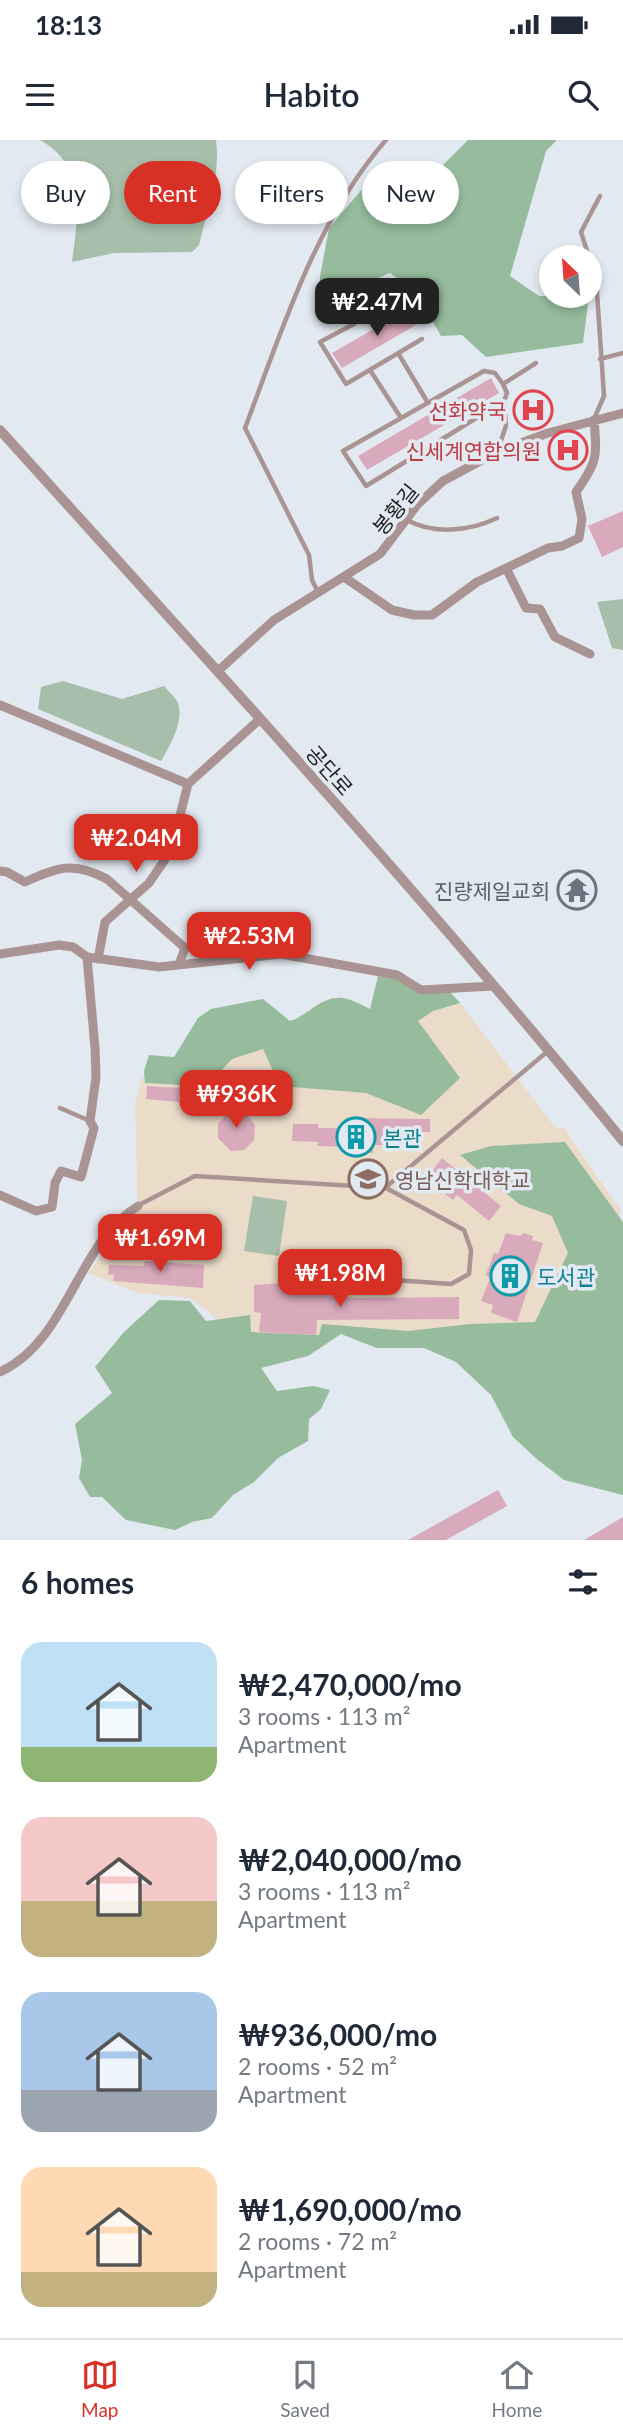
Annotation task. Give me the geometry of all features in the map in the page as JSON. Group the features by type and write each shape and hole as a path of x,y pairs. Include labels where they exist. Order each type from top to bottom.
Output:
{"street":[{"name":"봉황길","path":"218,671 274,621 380,554 417,505 443,481 497,452 548,433 623,412"},
{"path":"344,577 392,610 414,615 432,615 477,582 548,548 562,546 579,538 582,519 576,492 592,469 597,454 594,420"},
{"name":"공단로","path":"0,430 218,671 549,1050 623,1142"},
{"path":"506,568 526,608 540,609 555,637 590,654"},
{"path":"0,705 188,784"},
{"path":"98,959 106,922 149,883 164,861 174,839 188,784 260,719"},
{"path":"0,872 7,872 25,882 49,871 74,866 107,879 185,948 179,964"},
{"path":"0,954 59,945 73,947 87,957 159,967 281,954 397,975 421,990 493,986"},
{"path":"0,1195 36,1211 52,1207 55,1183 61,1171 81,1177 94,1128 90,1121 96,1077 87,957"},
{"path":"0,1372 27,1353 51,1327 101,1243 128,1212 138,1206"}],"lane":[{"path":"318,593 312,580 309,555 245,428 279,336 322,238 366,163 386,140"},
{"path":"585,245 581,232 600,195"},
{"path":"594,420 604,396 597,308"},
{"path":"354,324 320,342 346,384 422,339"},
{"path":"600,359 623,353"},
{"path":"398,354 428,403"},
{"path":"503,384 536,363"},
{"path":"370,370 401,418"},
{"path":"497,452 506,426 504,401 507,393 495,373 484,371 343,451 366,486 504,401"},
{"path":"407,520 416,525 445,530 482,525 496,518"},
{"path":"386,1188 549,1050"},
{"path":"60,1108 90,1121"},
{"path":"138,1206 195,1176 386,1188 464,1230 471,1250 469,1274 451,1284 323,1275 289,1278"}],"shaded area":[{"name":"영남신학대학교","path":"342,998 370,1009 433,1011 460,1003 555,1127 564,1128 621,1211 557,1362 487,1337 377,1348 341,1334 308,1356 245,1340 190,1298 138,1293 88,1273 138,1211 135,1103 142,1078 190,1074 203,1047 298,1018 319,1003"}],"green space":[{"path":"40,140 216,140 217,161 124,161 124,224 204,224 199,245 192,252 114,253 72,262 76,224 110,224 110,161 63,161"},
{"path":"468,140 557,140 546,151 510,276 539,296 539,308 587,308 583,343 486,357 462,335 441,336 414,290 390,273 320,302 320,277 329,228 332,224 348,224 348,206 362,190 362,224 459,224 459,161 447,161"},
{"path":"623,599 623,650 612,648 597,602"},
{"path":"63,681 122,699 164,686 178,703 179,718 175,734 161,761 38,709 41,687"},
{"path":"378,976 396,979 419,992 450,992 460,1003 433,1011 418,1021 460,1078 421,1115 366,1093 280,1086 263,1049 232,1059 218,1074 183,1085 145,1083 144,1071 149,1055 174,1057 198,1018 211,1009 263,999 290,1021 334,998 349,1000 370,1009"},
{"path":"565,1142 623,1222 623,1495 564,1480 538,1460 513,1437 491,1395 456,1362 424,1348 377,1348 341,1334 308,1356 261,1368 277,1391 313,1386 330,1390 321,1409 309,1419 308,1441 278,1458 254,1482 233,1495 212,1518 192,1522 175,1530 126,1520 102,1497 90,1497 79,1478 82,1460 75,1424 112,1393 95,1367 124,1332 159,1300 190,1301 206,1321 250,1315 251,1332 319,1335 322,1324 408,1331 470,1324 535,1322 568,1253 552,1216 519,1204 460,1155 491,1146"},
{"path":"253,1196 287,1201 279,1256 244,1251"}],"building":[{"path":"412,307 421,322 342,368 332,353"},
{"path":"491,378 499,393 367,470 358,456"},
{"path":"623,511 623,547 602,557 588,526"},
{"path":"219,1083 238,1083 238,1098 219,1097"},
{"path":"147,1086 180,1088 179,1102 146,1099"},
{"path":"237,1104 237,1112 244,1111 255,1125 254,1140 244,1150 231,1151 218,1138 218,1124"},
{"name":"본관","path":"355,1118 430,1119 430,1132 420,1132 420,1146 373,1145 373,1153 354,1153 354,1147 317,1146 318,1142 292,1141 293,1124 318,1124 318,1128 355,1128"},
{"path":"442,1158 501,1206 489,1221 457,1195 453,1200 426,1179"},
{"name":"도서관","path":"506,1233 521,1236 523,1233 533,1236 532,1240 543,1243 517,1322 491,1313 493,1305 481,1301 490,1278 486,1275 494,1253 498,1254"},
{"path":"145,1261 204,1265 203,1288 113,1281 114,1274 108,1275 109,1265 144,1266"},
{"path":"283,1283 283,1292 330,1290 332,1296 352,1298 459,1297 459,1319 317,1320 316,1335 259,1332 261,1313 254,1312 254,1285"},
{"path":"498,1490 507,1506 446,1540 408,1540"},
{"path":"623,1517 623,1540 584,1540"}],"place":[{"name":"선화약국","path":"533,410"},
{"name":"신세계연합의원","path":"568,450"},
{"name":"진량제일교회","path":"577,890"},
{"name":"본관","path":"356,1137"},
{"name":"영남신학대학교","path":"368,1179"},
{"name":"도서관","path":"510,1276"}]}
